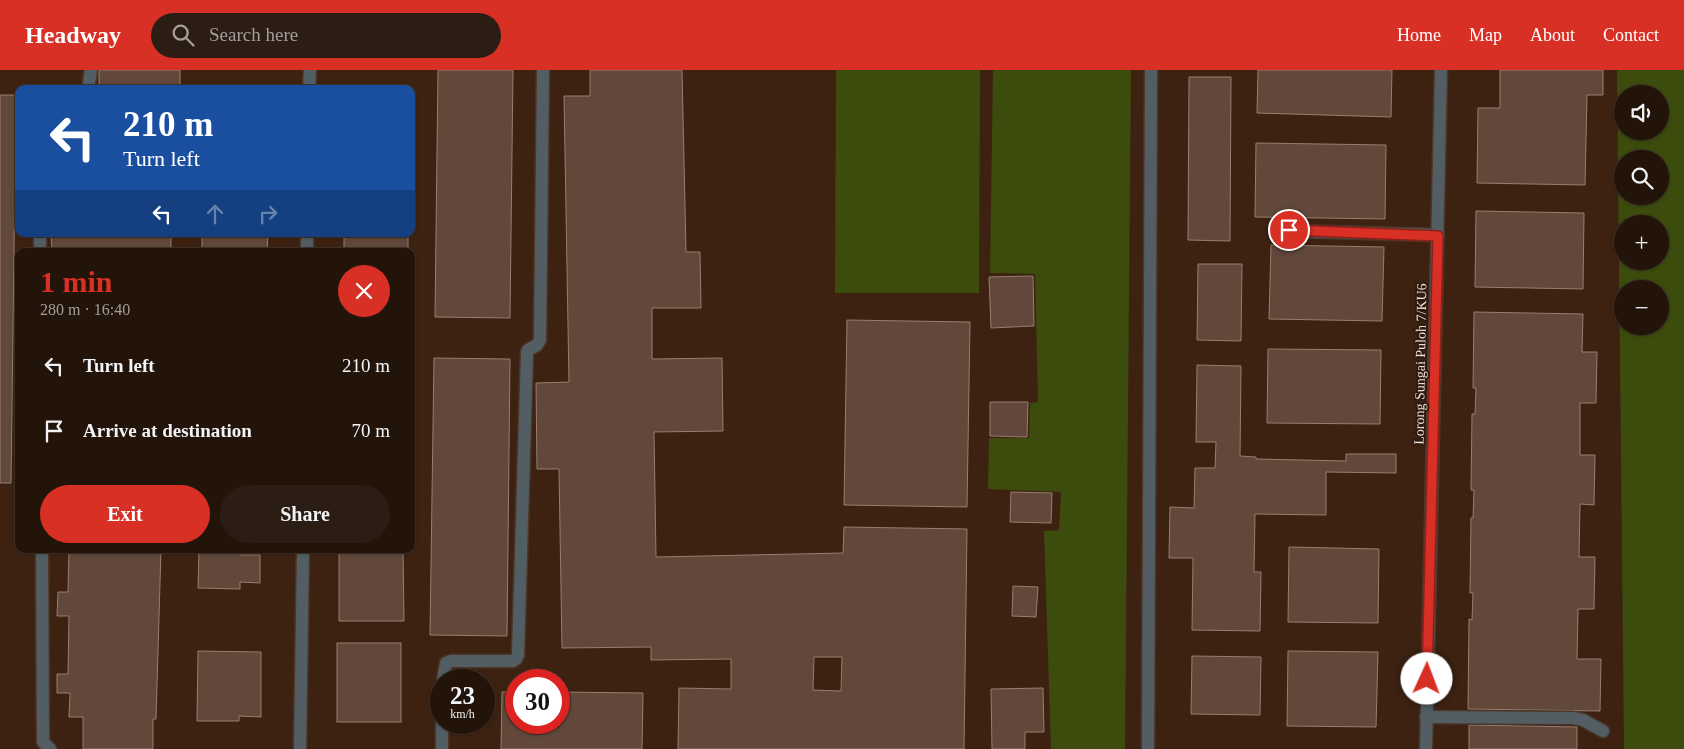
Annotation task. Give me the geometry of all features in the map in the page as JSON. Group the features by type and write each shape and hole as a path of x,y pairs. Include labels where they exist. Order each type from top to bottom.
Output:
{"street":[{"path":"89,85 91,70"},
{"path":"310,70 310,85"},
{"path":"445,669 446,663 451,661 513,661 518,655 527,352 539,343 540,340 543,70"},
{"path":"1148,749 1151,70"},
{"name":"Lorong Sungai Puloh 7/KU6","path":"1426,749 1442,70"},
{"path":"1289,230 1438,236"},
{"path":"42,553 44,742 50,749"},
{"path":"300,749 303,553"},
{"path":"1426,717 1573,718 1583,720 1603,731"},
{"path":"442,734 442,749"}],"shaded area":[{"path":"0,70 1684,70 1684,749 0,749"}],"green space":[{"path":"836,70 980,70 979,293 835,293"},
{"path":"993,70 1131,70 1125,749 1051,749 1044,531 1059,530 1061,492 988,489 989,438 1029,438 1030,403 1038,402 1035,274 990,273"},
{"path":"1617,70 1684,70 1684,749 1624,749 1620,335 1669,335 1669,280 1619,280 1619,270 1669,270 1669,215 1618,215 1618,205 1669,205 1669,150 1618,150 1618,140 1669,140 1669,85 1617,85"}],"building":[{"path":"99,70 180,70 180,85 99,85"},
{"path":"438,70 513,70 510,318 435,317"},
{"path":"590,70 682,70 686,252 700,252 701,308 652,308 652,359 722,358 723,431 654,432 656,557 843,553 844,527 967,529 964,749 678,749 679,688 731,689 731,659 651,660 651,647 562,648 559,469 537,469 536,383 569,382 564,96 590,96","holes":["814,657 842,657 841,691 813,690"]},
{"path":"1258,70 1392,70 1391,117 1257,113"},
{"path":"1500,70 1603,70 1603,95 1587,95 1585,185 1477,183 1478,108 1500,108"},
{"path":"1189,77 1231,77 1230,241 1188,240"},
{"path":"0,95 15,95 11,483 0,483"},
{"path":"1256,143 1386,145 1385,219 1255,217"},
{"path":"1476,211 1584,213 1583,289 1475,287"},
{"path":"51,237 171,237 171,248 52,248"},
{"path":"202,237 268,237 267,248 202,248"},
{"path":"344,237 408,237 408,248 344,248"},
{"path":"1271,245 1384,247 1382,321 1269,319"},
{"path":"1198,264 1242,264 1241,341 1197,340"},
{"path":"1033,276 1034,326 991,328 989,277"},
{"path":"1474,312 1583,314 1582,352 1597,352 1596,403 1580,403 1580,455 1595,455 1594,505 1580,504 1579,557 1595,557 1594,609 1578,609 1577,659 1601,659 1600,711 1468,709 1469,619 1472,620 1473,593 1470,593 1471,518 1473,518 1474,490 1471,490 1472,414 1475,414 1476,388 1473,388"},
{"path":"847,320 970,322 967,507 844,505"},
{"path":"1268,349 1381,350 1380,424 1267,423"},
{"path":"434,358 510,359 507,636 430,635"},
{"path":"1197,365 1241,366 1240,456 1256,457 1256,459 1346,461 1346,454 1396,454 1396,473 1326,472 1326,515 1255,514 1254,572 1261,572 1260,631 1192,630 1193,558 1169,558 1170,507 1194,508 1195,468 1215,468 1216,442 1196,442"},
{"path":"990,402 1028,402 1027,437 990,436"},
{"path":"1011,492 1052,493 1051,523 1010,522"},
{"path":"1289,547 1379,549 1378,623 1288,622"},
{"path":"69,553 161,553 156,719 153,719 153,749 83,749 83,717 69,717 70,693 57,693 57,674 68,674 69,616 57,616 58,592 68,592"},
{"path":"199,553 260,555 260,583 240,582 240,589 198,588"},
{"path":"339,553 403,553 404,621 339,621"},
{"path":"1013,586 1038,587 1036,617 1012,616"},
{"path":"337,643 401,643 401,722 337,722"},
{"path":"198,651 261,652 261,717 239,716 239,721 197,721"},
{"path":"1288,651 1378,652 1376,727 1287,726"},
{"path":"1192,656 1261,657 1260,715 1191,714"},
{"path":"1043,688 1044,732 1025,732 1025,749 992,749 991,689"},
{"path":"502,692 505,692 505,734 570,734 570,692 643,693 642,749 501,749"},
{"path":"1469,725 1577,727 1577,749 1469,749"}],"route":[{"path":"1289,230 1438,236 1427,679"}]}
